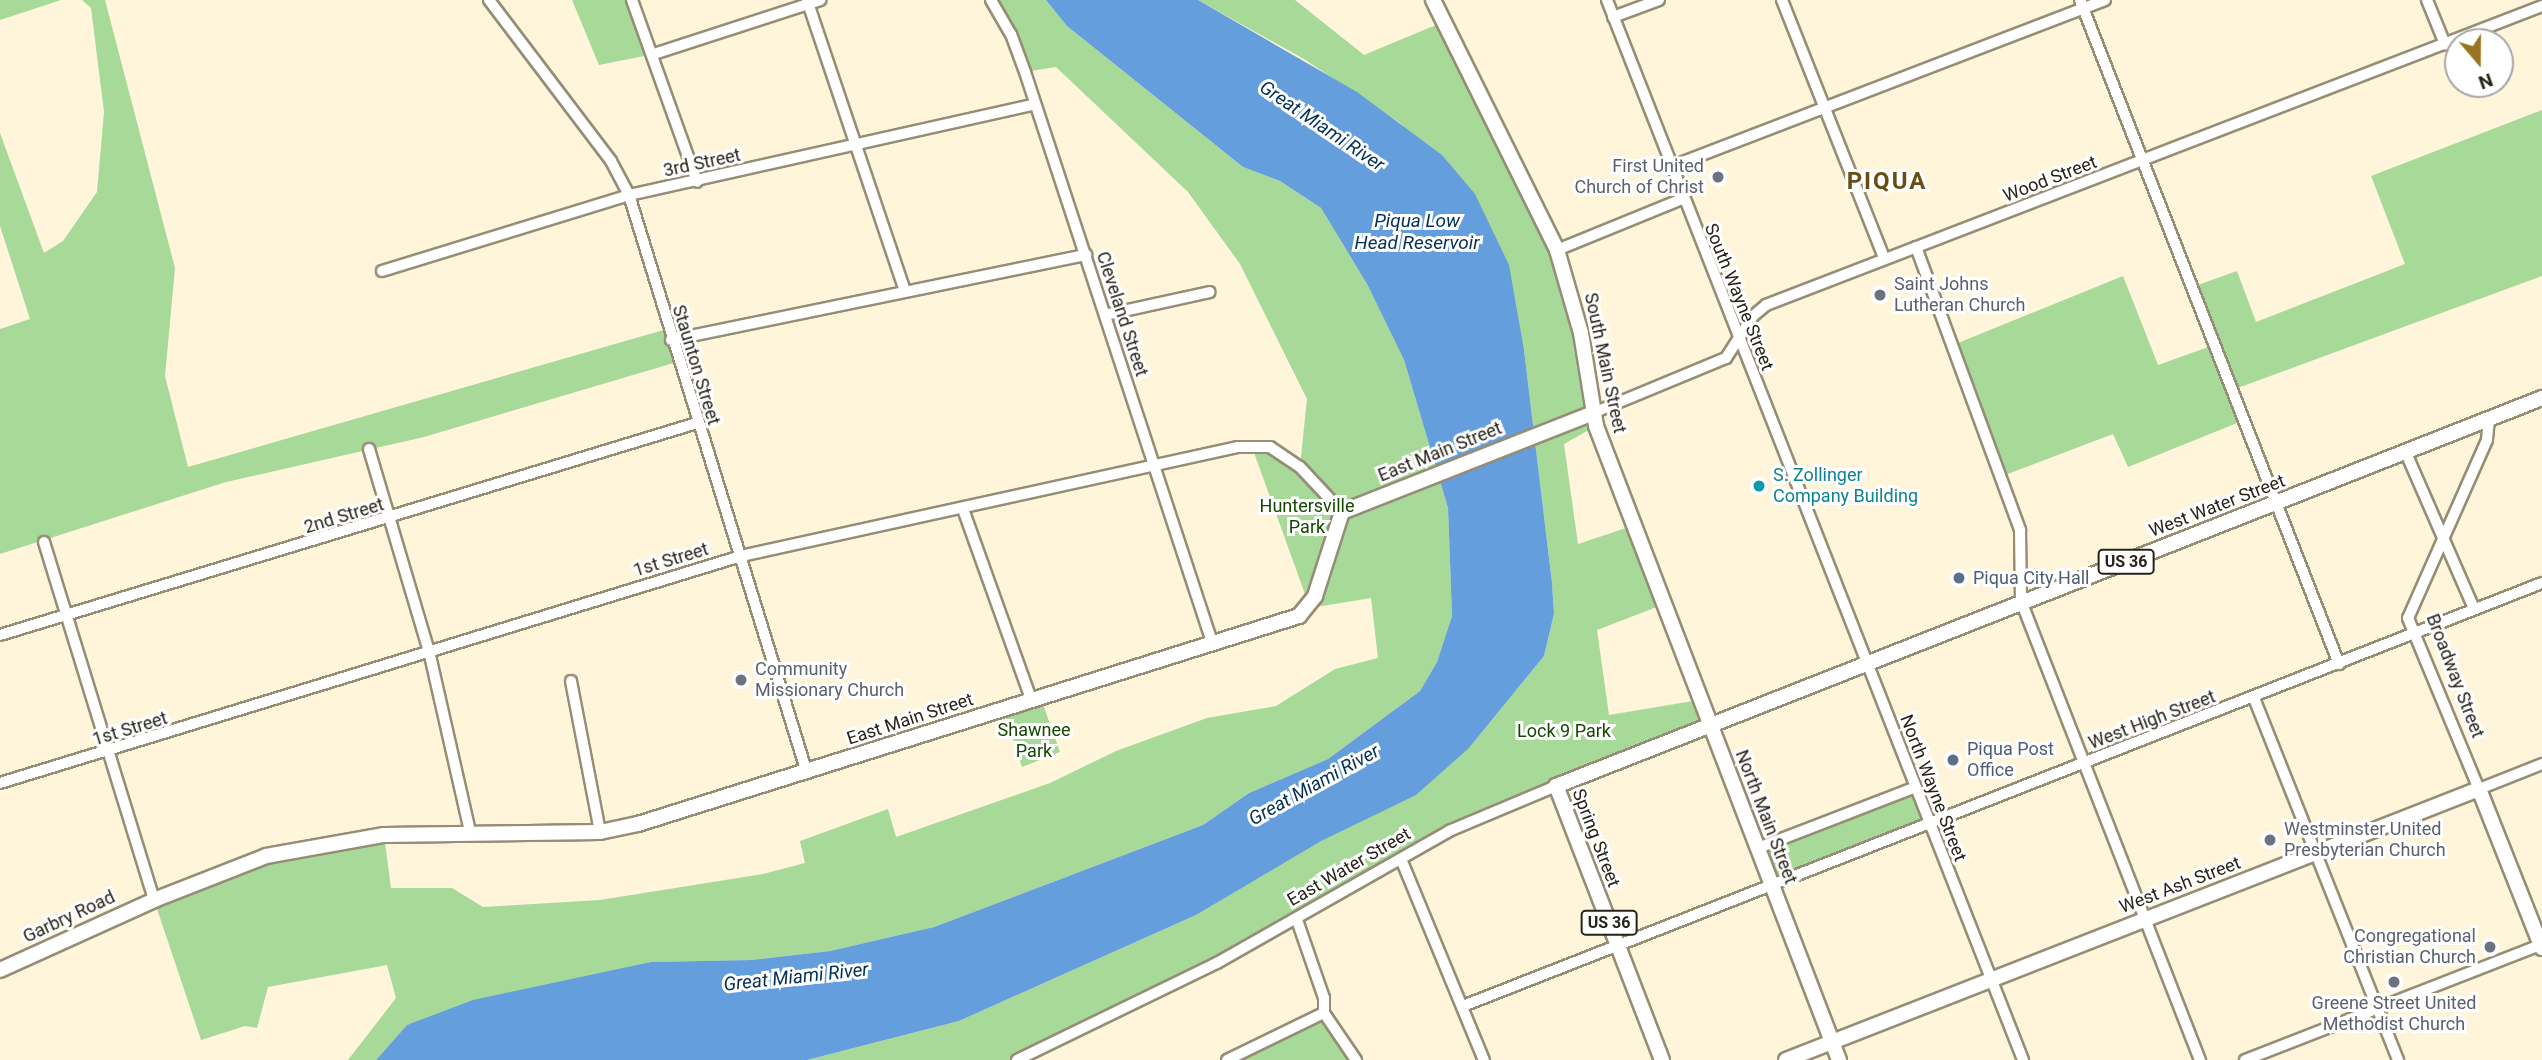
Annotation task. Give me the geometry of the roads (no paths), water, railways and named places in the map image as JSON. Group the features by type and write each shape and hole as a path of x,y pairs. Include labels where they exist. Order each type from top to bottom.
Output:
{"street":[{"name":"Staunton Street","path":"489,0 611,161 629,195 671,340 741,555 807,773"},
{"path":"632,0 654,54 697,181"},
{"path":"654,54 807,2 820,0"},
{"name":"Cleveland Street","path":"990,0 1011,34 1032,105 1157,467 1212,642"},
{"name":"South Main Street","path":"1433,0 1557,250 1581,333 1593,412 1655,588"},
{"name":"South Wayne Street","path":"1607,0 1682,199 1815,526"},
{"path":"1613,17 1659,0"},
{"path":"1782,0 1884,258"},
{"path":"1670,167 1824,109 2082,4 2105,0"},
{"path":"2427,0 2444,42"},
{"path":"807,2 905,291"},
{"path":"2082,4 2339,664"},
{"name":"Wood Street","path":"2486,28 2542,6"},
{"name":"Wood Street","path":"1593,412 1709,368 1727,358 1752,316 1766,305 2444,44"},
{"name":"3rd Street","path":"382,271 629,195 1032,105"},
{"path":"1557,250 1682,199"},
{"path":"1916,247 2021,530 2021,601 2200,1060"},
{"path":"671,340 1086,255"},
{"path":"1105,315 1210,292"},
{"name":"West Water Street","path":"1709,725 2542,398"},
{"name":"East Main Street","path":"154,900 295,849 384,835 600,832 807,773 1031,699 1299,616 1310,608 1342,512 1593,412"},
{"name":"Broadway Street","path":"2489,420 2487,440 2408,618 2542,945"},
{"name":"2nd Street","path":"0,635 697,424"},
{"name":"1st Street","path":"0,783 108,753 741,555 1157,467 1237,447 1270,447 1300,467 1342,512"},
{"path":"369,449 429,651 470,832"},
{"path":"2406,453 2474,609"},
{"path":"963,509 1031,699"},
{"name":"North Wayne Street","path":"1815,526 2023,1060"},
{"path":"44,542 154,900"},
{"name":"West High Street","path":"1463,1006 1773,887 2542,583"},
{"name":"North Main Street","path":"1655,588 1839,1060"},
{"path":"571,681 600,832"},
{"path":"2253,698 2398,1060"},
{"name":"East Water Street","path":"1017,1060 1119,1014 1297,920 1449,831 1709,725"},
{"name":"West Ash Street","path":"1786,1060 2542,764"},
{"name":"Spring Street","path":"1556,786 1662,1060"},
{"path":"1758,848 1916,787"},
{"path":"1401,859 1484,1060"},
{"name":"Garbry Road","path":"0,970 154,900"},
{"path":"1297,920 1324,998 1324,1013 1356,1060"},
{"path":"2245,1060 2542,945"},
{"path":"1227,1060 1324,1013"}],"water":[{"name":"Piqua Low Head Reservoir","path":"1046,0 1198,0 1357,92 1442,155 1475,194 1509,265 1524,350 1552,583 1554,614 1544,656 1469,748 1416,795 1321,841 1196,915 959,1021 807,1060 376,1060 407,1025 473,1000 651,962 751,960 830,951 934,927 1203,825 1249,793 1328,759 1420,691 1437,662 1452,616 1448,508 1404,360 1367,284 1321,208 1280,181 1243,167 1067,26"}],"place":[{"name":"First United Church of Christ","path":"1718,177"},
{"name":"Saint Johns Lutheran Church","path":"1880,295"},
{"name":"S. Zollinger Company Building","path":"1759,486"},
{"name":"Piqua City Hall","path":"1959,578"},
{"name":"Community Missionary Church","path":"741,680"},
{"name":"Piqua Post Office","path":"1953,760"},
{"name":"Westminster United Presbyterian Church","path":"2270,840"},
{"name":"Congregational Christian Church","path":"2490,947"},
{"name":"Greene Street United Methodist Church","path":"2394,982"}],"district":[{"name":"PIQUA","path":"1887,182"}],"water label":[{"name":"Great Miami River","path":"1322,126"},
{"name":"Great Miami River","path":"1314,785"},
{"name":"Great Miami River","path":"796,977"}],"park label":[{"name":"Huntersville Park","path":"1307,517"},
{"name":"Lock 9 Park","path":"1564,731"},
{"name":"Shawnee Park","path":"1034,741"}]}
